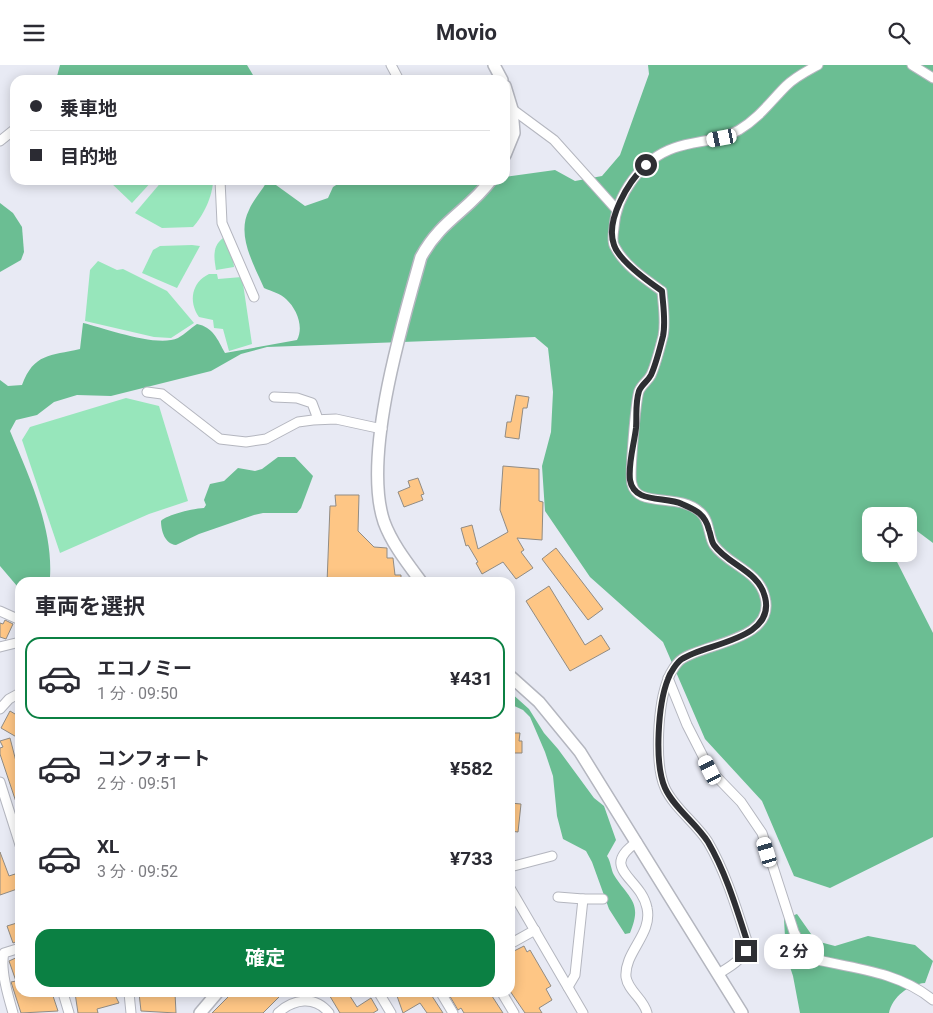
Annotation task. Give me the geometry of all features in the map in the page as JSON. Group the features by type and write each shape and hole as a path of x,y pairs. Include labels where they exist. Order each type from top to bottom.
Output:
{"street":[{"path":"718,974 740,961 746,951 747,941 720,865 706,839 665,789 661,774 659,750 660,713 668,678 681,659 755,629 765,616 765,597 756,579 725,556 713,544 708,526 701,512 672,499 642,496 634,491 630,482 636,426 636,405 644,382 650,377 663,335 664,312 662,291 635,271 614,246 616,209 638,173 655,157 675,147 722,138 739,130 758,118 787,85 818,65"},
{"path":"912,65 933,78"},
{"path":"510,102 514,133 510,143"},
{"path":"512,109 554,140 616,209"},
{"path":"0,141 10,133"},
{"path":"220,185 222,223 254,297"},
{"path":"418,577 392,539 384,521 377,471 382,429 392,375 421,257 431,238 444,224 480,194 487,185"},
{"path":"147,392 162,394 220,439 246,442 266,439 298,422 318,419 336,419 382,429"},
{"path":"274,397 305,399 312,403 318,419"},
{"path":"0,611 15,618"},
{"path":"0,647 15,643"},
{"path":"668,678 687,725 710,770 741,802 762,833 794,931 808,958 877,971 918,988 933,1000"},
{"path":"515,680 539,702 575,745 742,1013"},
{"path":"0,709 9,699 15,696"},
{"path":"0,782 15,829"},
{"path":"637,842 624,851 620,857 621,865 643,895 648,908 648,920 644,933 630,959 626,978 628,985 644,1003 647,1013"},
{"path":"515,866 552,856"},
{"path":"515,896 583,1013"},
{"path":"558,897 603,899"},
{"path":"568,987 575,975 582,899"},
{"path":"515,942 535,930"},
{"path":"13,1013 0,966 4,953 15,950"},
{"path":"64,997 69,1013"},
{"path":"129,997 131,1013"},
{"path":"200,1013 214,997"},
{"path":"381,997 390,1013"},
{"path":"444,997 454,1013"},
{"path":"504,997 514,1013"},
{"path":"278,1013 293,1002 302,1000 319,1004 329,1013"}],"green space":[{"path":"60,65 247,65 253,75 57,75"},
{"path":"648,65 933,65 933,543 917,531 917,507 862,507 862,562 897,562 933,633 933,837 830,888 794,876 762,801 705,739 663,642 590,577 545,511 542,466 551,432 553,392 548,348 535,337 267,347 241,354 211,371 111,396 77,395 54,402 37,415 16,420 10,431 32,484 44,521 48,540 50,577 15,577 15,584 0,566 0,380 8,386 22,385 32,367 38,361 52,355 80,349 83,323 157,341 178,338 197,324 211,331 225,353 297,340 300,330 296,313 284,297 264,288 251,260 245,240 244,229 251,206 265,185 276,185 305,206 328,198 333,187 336,185 510,185 510,176 555,170 575,181 602,176 620,155 649,74"},
{"path":"113,185 148,185 132,203"},
{"path":"159,185 213,185 207,205 193,227 162,228 135,213"},
{"path":"0,203 13,213 22,227 24,252 21,260 0,272"},
{"path":"223,238 232,250 234,267 216,270 215,248"},
{"path":"160,246 200,246 177,288 142,273 153,250"},
{"path":"98,261 117,270 123,269 167,291 194,323 171,338 154,337 85,321 90,270"},
{"path":"209,274 217,274 218,279 242,277 252,344 229,351 223,329 214,328 213,320 199,317 193,298 195,287 203,277"},
{"path":"126,398 159,406 188,501 149,514 60,553 22,440 30,427"},
{"path":"278,457 295,457 313,476 301,508 297,513 263,513 254,515 199,534 176,545 166,540 161,521 181,512 204,508 206,505 204,500 210,484 224,481 238,468 255,471 262,469"},
{"path":"515,696 529,709 544,733 594,798 604,806 616,840 607,856 614,875 635,907 634,923 630,933 625,934 609,909 592,862 586,851 563,839 557,816 553,776 530,717 523,710 515,706"},
{"path":"797,914 816,941 835,946 868,936 915,945 933,961 925,983 913,986 902,992 897,997 889,1013 800,1013 793,976 786,955 784,919"}],"building":[{"path":"516,395 529,397 527,408 523,408 519,439 505,437 507,422 511,422"},
{"path":"503,466 539,469 539,501 543,502 542,540 517,538 524,550 521,552 533,568 516,579 503,562 482,574 476,563 478,562 468,545 466,546 461,528 472,525 478,549 508,532 500,510"},
{"path":"418,478 424,494 421,495 423,500 404,507 398,492 410,487 408,481"},
{"path":"335,495 359,495 358,531 374,547 387,548 387,558 393,558 395,575 401,575 401,577 327,577 330,506 336,506"},
{"path":"556,548 603,609 588,620 542,559"},
{"path":"549,586 585,645 601,635 610,649 570,671 526,601"},
{"path":"5,620 13,624 6,639 0,637 0,623 3,624"},
{"path":"10,711 15,714 15,736 1,728"},
{"path":"515,733 520,733 519,741 522,741 522,753 515,753"},
{"path":"10,738 15,758 15,799 0,754 0,748 3,747 0,741"},
{"path":"515,803 521,804 518,832 515,832"},
{"path":"0,852 9,876 15,874 15,890 0,895"},
{"path":"15,924 15,942 13,943 7,926"},
{"path":"524,946 527,952 530,950 551,986 546,989 552,1000 539,1008 542,1013 525,1013 514,997 515,950"},
{"path":"15,958 15,978 9,961"},
{"path":"15,981 15,994 11,982"},
{"path":"16,997 53,997 58,1011 21,1013"},
{"path":"76,997 116,997 119,1003 97,1009 98,1013 78,1013"},
{"path":"139,997 175,997 176,1013 141,1011"},
{"path":"228,997 279,997 263,1013 212,1013"},
{"path":"330,997 351,997 357,1007 371,998 378,1010 373,1013 340,1013"},
{"path":"397,997 433,997 443,1013 427,1013 420,1003 403,1013"},
{"path":"450,997 493,997 503,1013 464,1013 461,1008 458,1010"}],"route":[{"path":"646,165 638,173 616,209 613,231 614,246 635,271 662,291 664,312 663,335 650,377 644,382 636,405 636,426 630,482 634,491 642,496 672,499 701,512 708,526 713,544 725,556 756,579 765,597 765,616 755,629 681,659 668,678 660,713 659,750 661,774 665,789 706,839 720,865 747,941 746,951"}]}
